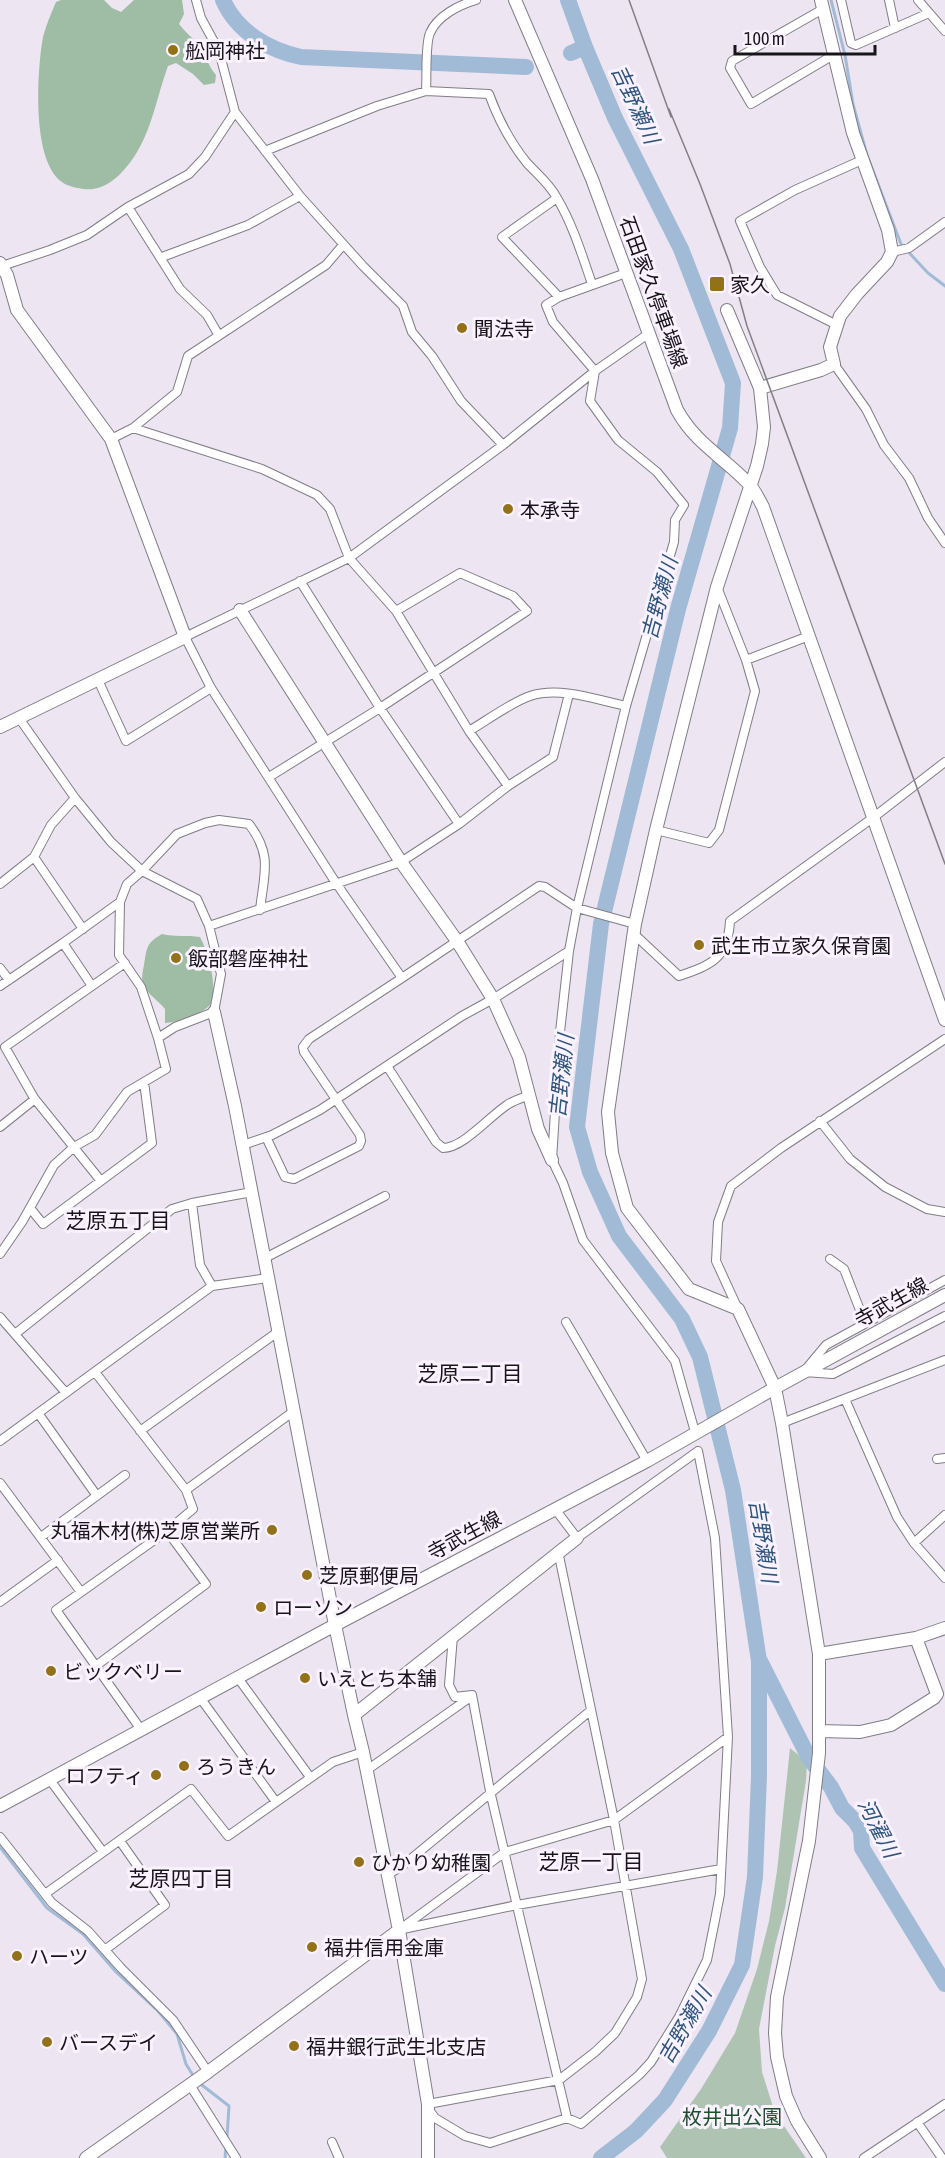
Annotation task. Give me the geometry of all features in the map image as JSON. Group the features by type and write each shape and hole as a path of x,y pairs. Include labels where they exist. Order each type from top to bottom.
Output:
{"street":[{"path":"196,0 201,18 219,51 235,112 300,196 343,245 403,306 412,332 432,356 461,401 503,445"},
{"path":"426,91 429,35 435,24 464,4 476,0"},
{"name":"石田家久停車場線","path":"514,0 592,179 677,410 692,434 750,485 763,507 945,1020"},
{"path":"841,0 851,43 856,45 929,13"},
{"path":"889,0 895,28"},
{"path":"918,0 945,31"},
{"path":"835,54 751,104 730,68 732,62 822,5 835,54 853,133 888,230 900,250"},
{"path":"265,151 377,106 426,91 489,94 498,118 513,144 528,164 544,178 558,198 592,284"},
{"path":"235,112 205,157 189,174 128,207 87,235 50,250 1,264 9,281 17,310 111,439 185,637 211,688 336,883 402,978"},
{"path":"837,325 777,295 760,267 740,221 795,190 862,160"},
{"path":"162,257 248,225 300,196"},
{"path":"558,198 502,237 559,297"},
{"path":"128,207 162,257 180,289 207,315 218,334"},
{"path":"945,222 900,250 887,262 845,309 830,347 834,364 866,409 884,445 909,478 928,518 945,543"},
{"path":"111,439 132,428 177,392 189,356 218,334 326,265 343,245"},
{"path":"596,371 553,322 546,305 559,297 626,273"},
{"path":"727,310 760,388 764,427 757,466 717,586 656,830 634,929 608,1112 612,1153 627,1208 689,1289 738,1309"},
{"path":"0,728 349,558 503,445 596,371 648,334"},
{"path":"760,388 834,364"},
{"path":"552,1160 560,1032 569,951 577,908 626,706 674,542 675,520 684,505 657,472 618,440 590,401 596,371"},
{"path":"132,428 262,470 310,491 330,509 349,558 396,612 469,731 508,786"},
{"path":"269,777 380,708 527,611 513,596 459,573 396,612"},
{"path":"300,581 380,708 459,824"},
{"path":"656,830 709,843 719,830 755,691 746,660 717,586"},
{"path":"240,610 401,862 457,941 493,999 519,1057 538,1129 563,1183 584,1240 675,1361 699,1430"},
{"path":"746,660 809,636"},
{"path":"98,680 126,741 211,688"},
{"path":"469,731 528,696 542,693 569,694 626,706"},
{"path":"209,926 401,862 553,757 569,694"},
{"path":"20,718 75,798 111,842 142,871 197,899 209,926 221,974 214,1011 243,1145 335,1625 399,1930 428,2107 428,2158"},
{"path":"266,1137 285,1177 289,1179 294,1179 359,1146 360,1135 304,1052 305,1043 538,886 545,887 577,908 614,918 634,929 679,976 708,966 718,958 726,945 730,921 874,817 945,762"},
{"path":"0,884 34,857 51,825 75,798"},
{"path":"0,1254 54,1165 74,1147 95,1135 127,1092 166,1069 141,987 119,955 120,902 127,884 177,834 219,820 249,824 260,839 266,855 260,910"},
{"path":"34,857 83,928"},
{"path":"0,986 120,902"},
{"path":"63,943 92,986"},
{"path":"243,1145 266,1137 320,1110 462,1016 569,951"},
{"path":"101,1181 35,1100 2,1049 125,963"},
{"path":"0,968 9,980"},
{"path":"158,1038 175,1027 214,1011"},
{"path":"820,2158 797,2121 786,2096 777,2057 774,2021 813,1814 819,1753 819,1654 782,1424 771,1390 716,1261 718,1222 731,1186 820,1121 945,1039"},
{"path":"387,1066 442,1148 458,1143 507,1105 530,1095"},
{"path":"30,1208 43,1224 152,1143 144,1082"},
{"path":"0,1127 35,1100"},
{"path":"820,1121 850,1159 885,1186 927,1209 945,1212"},
{"path":"15,1334 172,1209 252,1192"},
{"path":"265,1258 385,1196"},
{"path":"192,1203 200,1265 212,1286"},
{"path":"830,1259 844,1269 865,1323"},
{"path":"0,1441 212,1286 268,1278"},
{"path":"804,1372 826,1345 945,1280"},
{"name":"寺武生線","path":"0,1806 335,1625 646,1461 945,1295"},
{"path":"804,1372 833,1374 945,1316"},
{"path":"0,1317 66,1393"},
{"path":"566,1322 646,1461"},
{"path":"140,1431 279,1330"},
{"path":"782,1424 945,1360"},
{"path":"95,1372 186,1490 193,1509 167,1531 56,1610 142,1731"},
{"path":"845,1399 897,1517 914,1543 945,1578"},
{"path":"186,1490 294,1411"},
{"path":"38,1413 97,1496"},
{"path":"354,1715 558,1551 698,1451 715,1538 728,1737 720,1894 707,1960 679,2017 656,2053 639,2075 581,2124 567,2118 490,2143 465,2136 435,2118 428,2107"},
{"path":"40,1538 124,1475"},
{"path":"0,1483 81,1592"},
{"path":"555,1509 577,1538"},
{"path":"914,1543 945,1515"},
{"path":"96,1665 206,1584 167,1531"},
{"path":"428,2107 559,2080 595,2052 615,2032 637,1997 642,1979 614,1820 558,1551"},
{"path":"0,1602 57,1560"},
{"path":"819,1654 916,1638 945,1628"},
{"path":"453,1636 449,1685 455,1697 472,1695"},
{"path":"819,1731 860,1732 891,1725 934,1698 937,1694 916,1638"},
{"path":"238,1678 309,1777"},
{"path":"367,1770 472,1695"},
{"path":"472,1695 490,1791 567,2118"},
{"path":"201,1699 276,1802"},
{"path":"388,1874 401,1867 490,1791 590,1711"},
{"path":"86,2158 208,2072 505,1852 614,1820 728,1737"},
{"path":"45,1894 191,1789 228,1836 333,1762 363,1752"},
{"path":"50,1780 103,1852"},
{"path":"0,1837 52,1903 88,1931 173,2020 208,2072"},
{"path":"106,1949 165,1905 120,1841"},
{"path":"399,1930 517,1905 721,1869"},
{"path":"190,2085 236,2158"},
{"path":"864,2158 945,2104"},
{"path":"917,2122 942,2158"},
{"path":"332,2142 339,2158"}],"green space":[{"path":"104,0 112,8 121,12 134,0 182,0 184,14 179,24 199,45 216,75 215,83 204,85 193,74 176,63 168,66 150,124 140,147 124,170 99,188 83,189 62,182 52,171 45,155 41,136 38,92 43,37 56,2"},
{"path":"162,934 200,937 209,960 213,985 213,1002 203,1011 191,1017 165,1023 165,1009 147,991 142,979 148,947"},
{"name":"枚井出公園","path":"790,1748 807,1762 806,1781 785,1908 759,2029 762,2072 775,2113 806,2158 667,2158 660,2147 701,2089 735,2033 757,1969 769,1921 777,1871"}],"waterway":[{"name":"吉野瀬川","path":"223,0 237,21 255,38 277,50 301,57 526,67"},
{"path":"568,0 585,47"},
{"path":"831,0 845,55 853,104 867,155 901,244 928,273 945,286"},
{"name":"吉野瀬川","path":"571,53 585,47 615,118 681,249 733,383 730,428 678,609 601,924 577,1127 590,1172 619,1236 682,1319 700,1357 733,1490 759,1661 759,1776 755,1877 742,1965 709,2031 665,2100 636,2131 601,2158"},
{"name":"河濯川","path":"760,1661 809,1758 831,1787 842,1808 855,1821 861,1831 862,1848 945,1984"},
{"path":"0,1847 47,1908 83,1934 116,1972 158,2011 177,2034 186,2064 194,2077"},
{"path":"198,2082 229,2106 227,2138"},
{"path":"225,2158 226,2145"}],"tram line":[{"path":"629,0 671,117"},
{"path":"669,109 730,264 747,326 945,864"}],"place":[{"name":"舩岡神社","path":"173,50"},
{"name":"家久","path":"717,284"},
{"name":"聞法寺","path":"462,328"},
{"name":"本承寺","path":"508,509"},
{"name":"武生市立家久保育園","path":"699,945"},
{"name":"飯部磐座神社","path":"176,958"},
{"name":"丸福木材(株)芝原営業所","path":"272,1530"},
{"name":"芝原郵便局","path":"307,1575"},
{"name":"ローソン","path":"261,1607"},
{"name":"ビックベリー","path":"51,1671"},
{"name":"いえとち本舗","path":"305,1678"},
{"name":"ろうきん","path":"184,1766"},
{"name":"ロフティ","path":"156,1775"},
{"name":"ひかり幼稚園","path":"359,1862"},
{"name":"福井信用金庫","path":"312,1947"},
{"name":"ハーツ","path":"17,1956"},
{"name":"バースデイ","path":"47,2042"},
{"name":"福井銀行武生北支店","path":"294,2046"}],"district":[{"name":"芝原五丁目","path":"118,1220"},
{"name":"芝原二丁目","path":"470,1373"},
{"name":"芝原一丁目","path":"591,1861"},
{"name":"芝原四丁目","path":"181,1878"}]}
